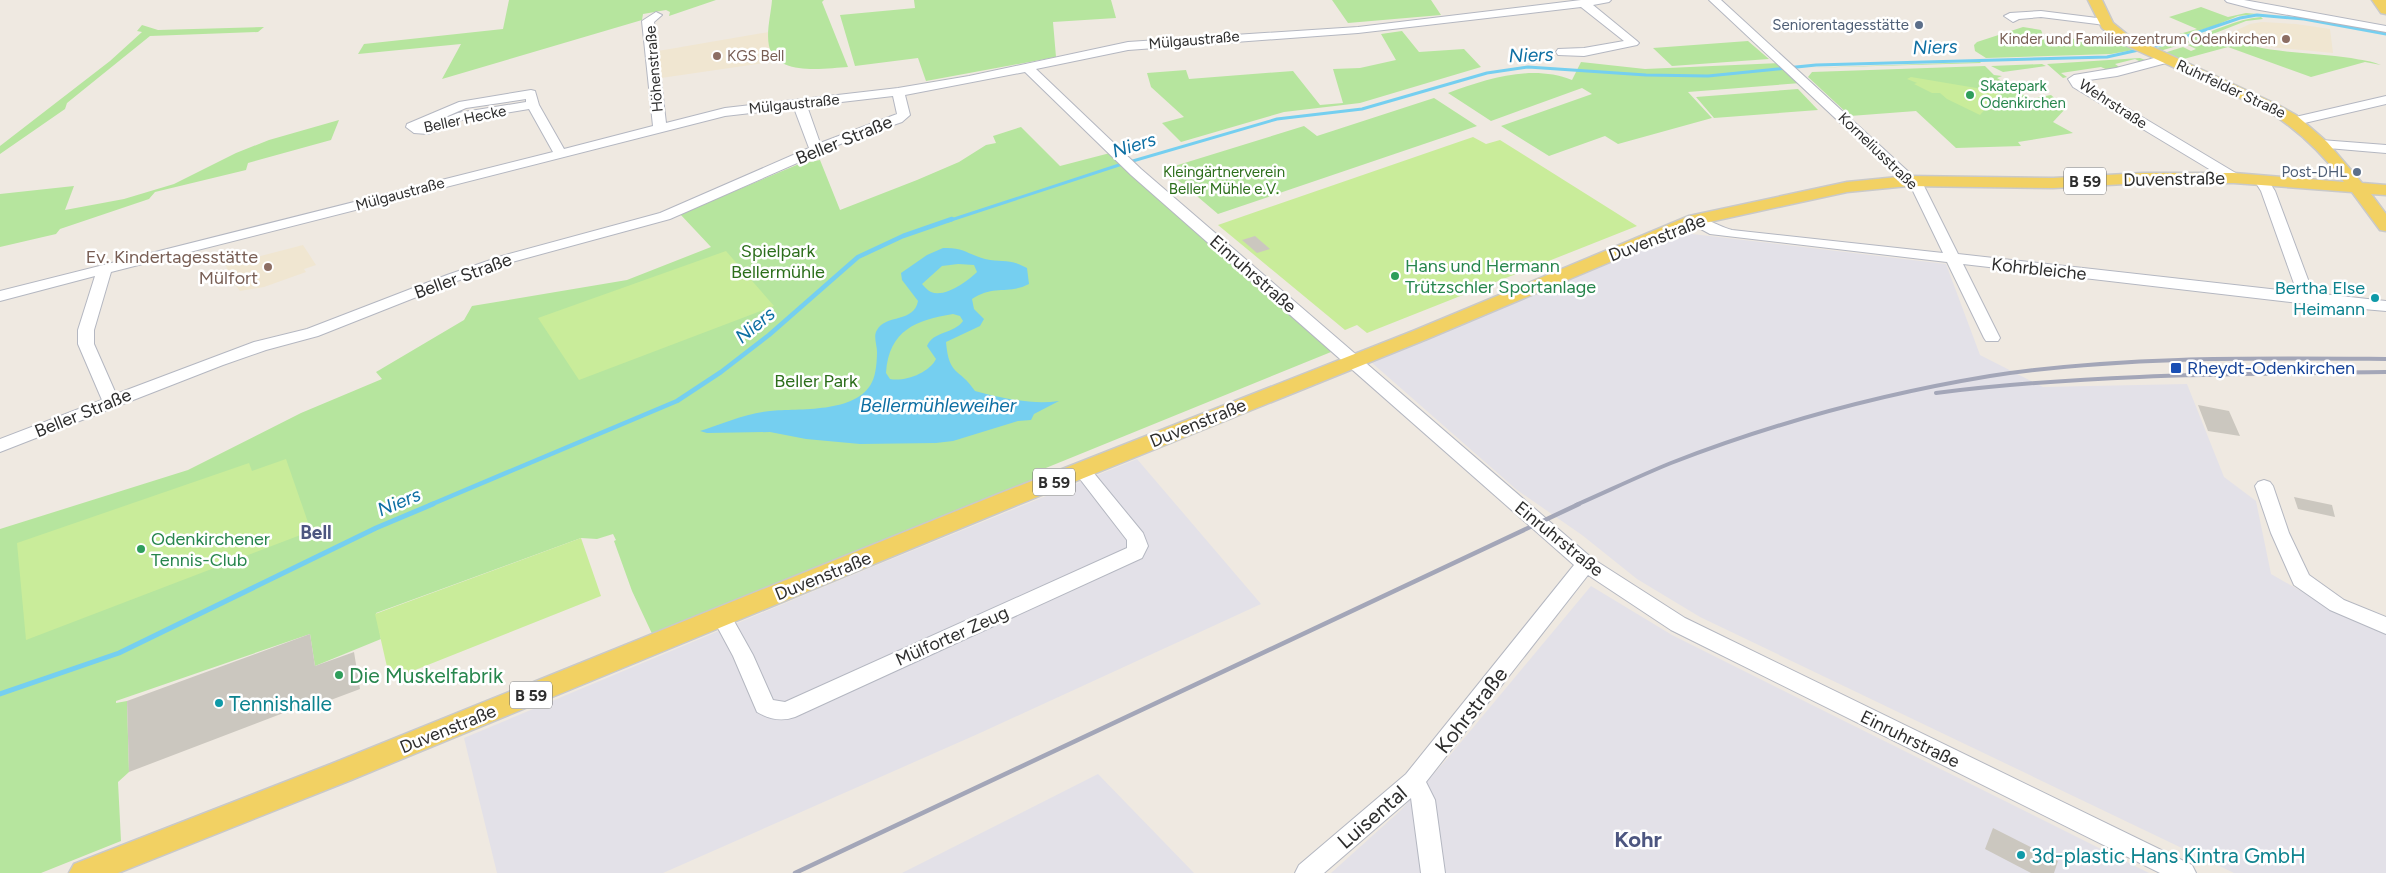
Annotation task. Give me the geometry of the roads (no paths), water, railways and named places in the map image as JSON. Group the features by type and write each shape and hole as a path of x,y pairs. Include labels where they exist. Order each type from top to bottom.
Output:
{"main road":[{"path":"2095,0 2105,22"},
{"path":"2379,0 2386,10"},
{"name":"Ruhrfelder Straße","path":"2105,22 2116,34 2144,49 2273,108 2296,121 2321,144 2386,226"},
{"name":"Duvenstraße","path":"84,873 112,867 1352,360 1420,335 1695,220 1847,187 1908,181 2053,183 2143,178 2234,178 2355,186"},
{"name":"B 59","path":"2355,186 2386,190"}],"street":[{"name":"Mülgaustraße","path":"0,296 725,112 898,92 1028,68 1093,53 1148,44 1373,29 1605,0"},
{"name":"Korneliusstraße","path":"1716,0 1918,189 1992,338"},
{"path":"2231,0 2254,6 2386,29"},
{"path":"1562,52 1584,52 1633,43 1583,3"},
{"path":"2014,19 2010,16 2030,13 2105,22"},
{"name":"Höhenstraße","path":"656,15 648,21 660,127"},
{"name":"Wehrstraße","path":"2166,59 2117,72 2074,79 2077,84 2234,178"},
{"name":"Einruhrstraße","path":"1028,68 1127,164 1586,564 1678,624 2184,873"},
{"name":"Beller Straße","path":"0,446 260,346 312,333 452,278 502,261 666,216 816,150 897,119 904,114 898,92"},
{"name":"Beller Hecke","path":"531,94 533,105 458,117 428,130 419,130 412,127 463,105 531,94"},
{"path":"2296,121 2386,100"},
{"path":"799,103 816,150"},
{"path":"533,105 560,153"},
{"path":"2321,144 2386,149"},
{"path":"2261,180 2268,191 2308,299"},
{"name":"Kohrbleiche","path":"1695,220 1715,231 1732,234 2308,299 2386,306"},
{"path":"105,268 86,330 86,344 111,402"},
{"name":"Mülforter Zeug","path":"722,617 743,655 765,706 772,710 787,711 1135,554 1138,546 1136,538 1082,470"},
{"path":"2264,486 2280,533 2301,580 2337,605 2386,626"},
{"name":"Kohrstraße","path":"1414,781 1586,564"},
{"path":"1414,781 1424,800 1433,873"},
{"name":"Luisental","path":"1307,873 1414,781"}],"water":[{"name":"Bellermühleweiher","path":"943,248 956,249 985,259 1011,262 1027,268 1029,284 1014,289 987,292 972,299 974,309 984,319 980,326 946,342 947,353 952,367 975,391 1027,401 1059,401 1034,414 1031,420 1018,421 953,441 936,443 860,444 806,439 770,432 707,433 700,431 743,416 761,412 811,409 854,400 864,392 873,379 877,352 875,335 877,330 887,322 911,313 918,301 902,280 901,273 927,255","holes":["974,265 977,272 962,284 943,293 931,292 922,284 942,266","953,314 960,316 963,321 934,338 927,346 936,359 933,364 909,378 890,379 886,373 888,358 899,337 916,324"]}],"waterway":[{"name":"Niers","path":"948,221 1119,165 1277,119 1362,109 1487,73 1528,67 1646,75 1708,76 1816,65 2107,57 2161,45 2240,18 2257,15 2304,19 2386,34"},
{"name":"Niers","path":"430,505 677,401 721,372 769,335 858,257 903,236 952,219"},
{"name":"Niers","path":"0,694 119,653 376,528 433,504"}],"railway":[{"path":"1576,505 1671,463 1749,435 1828,411 1949,383 2039,369 2138,362 2237,359 2386,359"},
{"path":"1936,393 2048,382 2161,376 2386,372"},
{"path":"795,873 1579,504"}],"place":[{"name":"Seniorentagesstätte","path":"1919,25"},
{"name":"Kinder und Familienzentrum Odenkirchen","path":"2286,39"},
{"name":"KGS Bell","path":"717,56"},
{"name":"Skatepark Odenkirchen","path":"1970,95"},
{"name":"Post-DHL","path":"2357,172"},
{"name":"Ev. Kindertagesstätte Mülfort","path":"268,267"},
{"name":"Hans und Hermann Trützschler Sportanlage","path":"1395,276"},
{"name":"Bertha Else Heimann","path":"2375,298"},
{"name":"Rheydt-Odenkirchen","path":"2176,368"},
{"name":"Odenkirchener Tennis-Club","path":"141,549"},
{"name":"Die Muskelfabrik","path":"339,675"},
{"name":"Tennishalle","path":"219,703"},
{"name":"3d-plastic Hans Kintra GmbH","path":"2021,855"}],"district":[{"name":"Bell","path":"316,532"},
{"name":"Kohr","path":"1638,839"}],"park label":[{"name":"Kleingärtnerverein Beller Mühle e.V.","path":"1224,180"},
{"name":"Spielpark Bellermühle","path":"778,261"},
{"name":"Beller Park","path":"816,381"}]}
